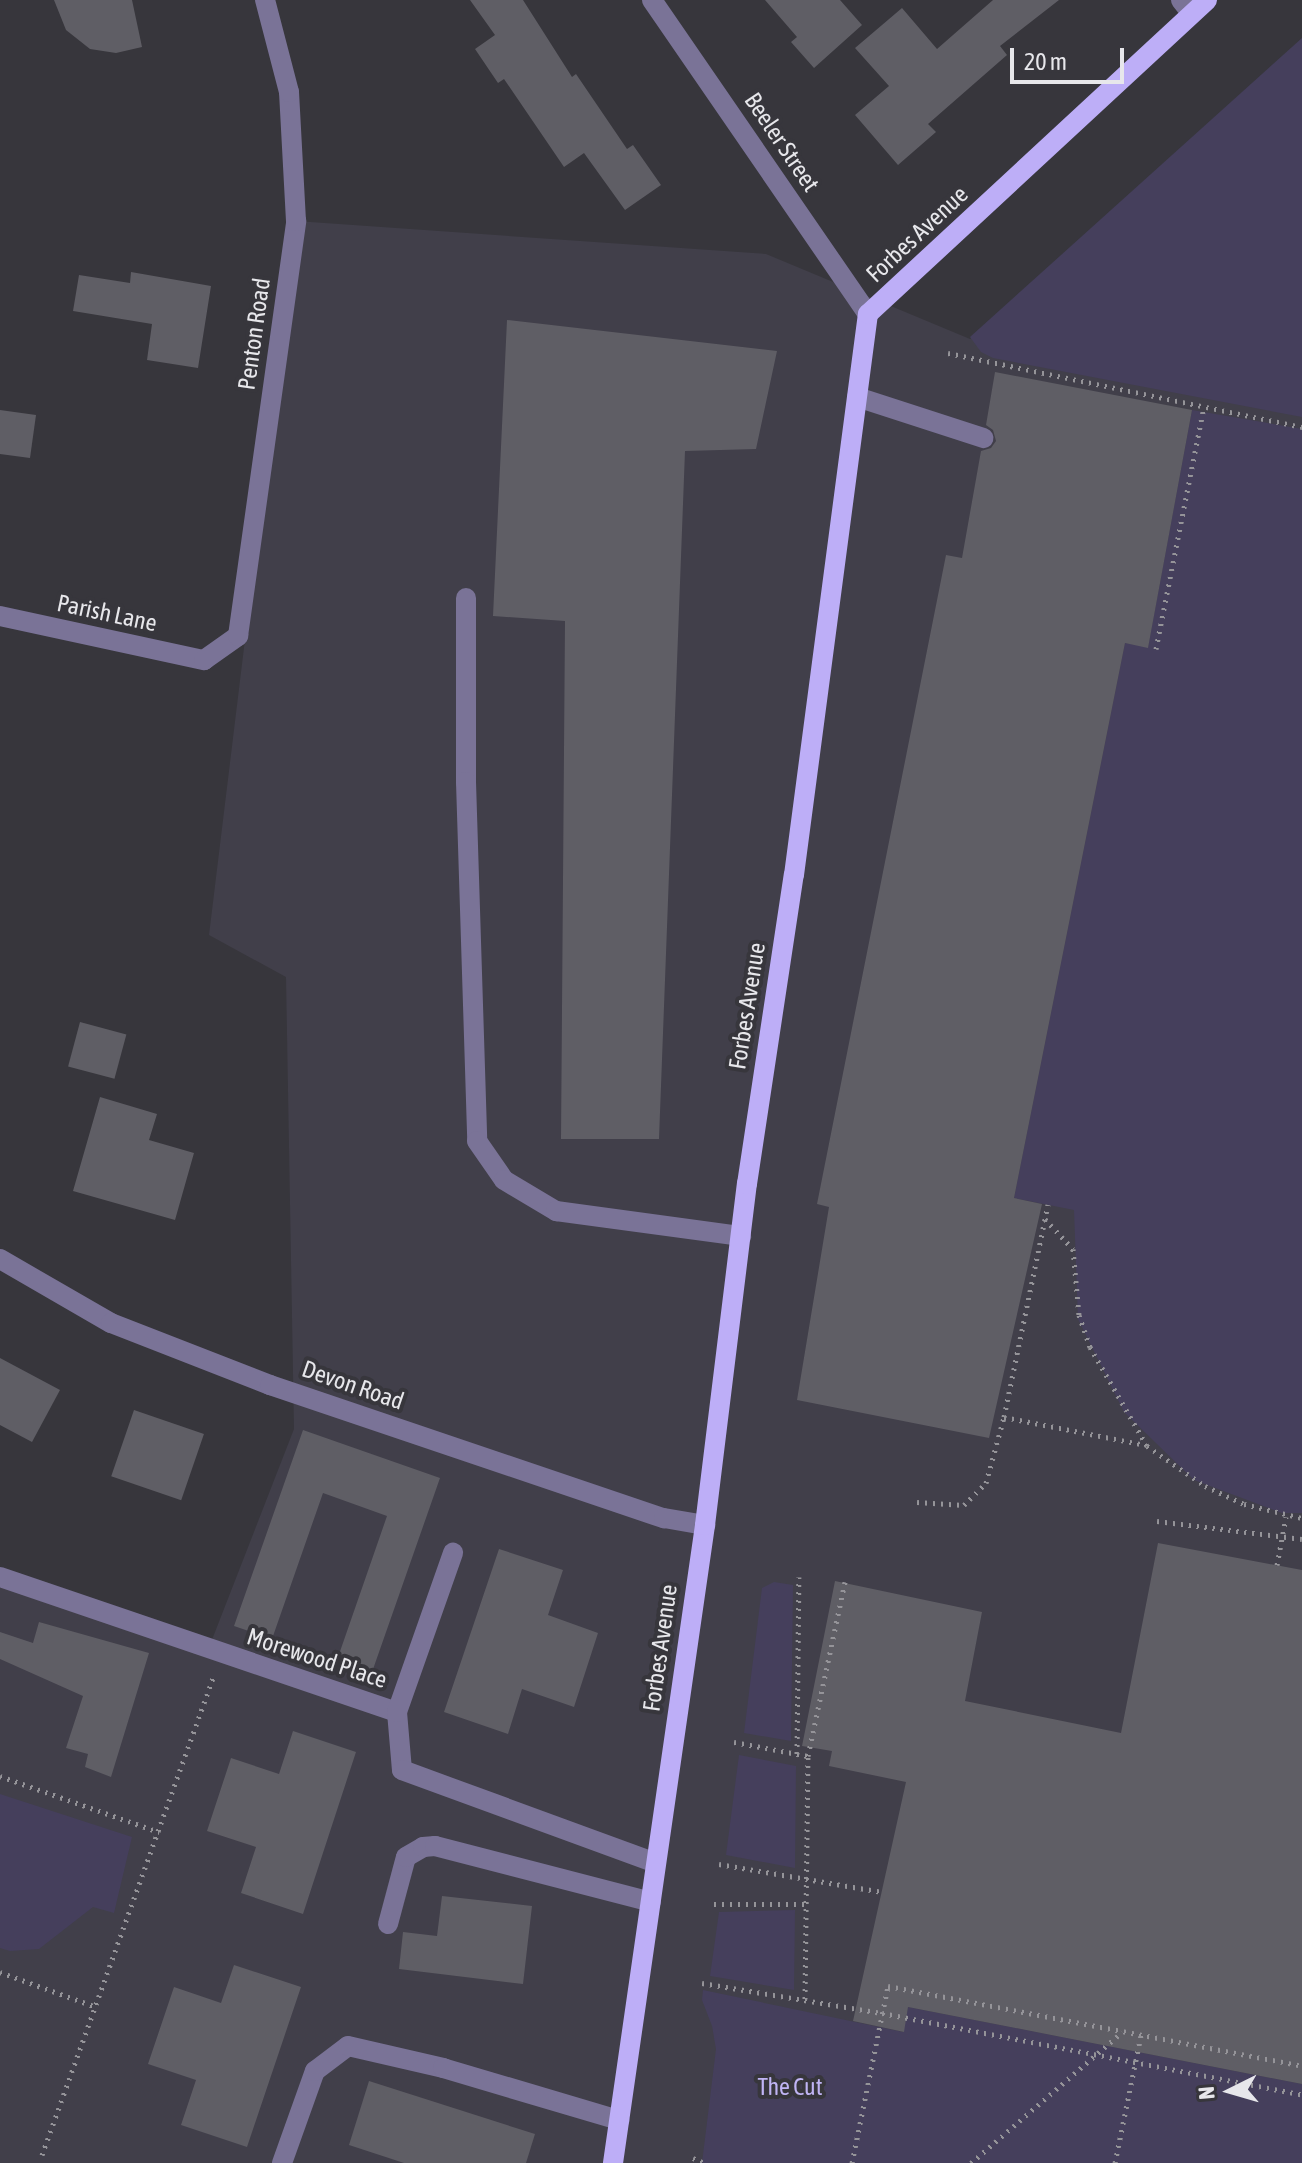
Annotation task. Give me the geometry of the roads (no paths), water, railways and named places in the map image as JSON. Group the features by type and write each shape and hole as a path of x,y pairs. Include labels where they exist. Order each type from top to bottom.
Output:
{"main road":[{"name":"Forbes Avenue","path":"613,2163 705,1525 741,1236 868,314 1193,4"}],"street":[{"name":"Penton Road","path":"204,660 238,636 296,221 289,92 265,0"},
{"name":"Beeler Street","path":"652,0 868,314"},
{"path":"857,397 983,438"},
{"path":"466,598 466,782 477,1141 504,1180 556,1211 741,1236"},
{"name":"Parish Lane","path":"0,616 204,660"},
{"name":"Devon Road","path":"0,1259 111,1323 270,1385 664,1518 705,1525"},
{"path":"397,1712 453,1553"},
{"name":"Morewood Place","path":"0,1577 397,1712 402,1770 656,1863"},
{"path":"388,1924 406,1857 423,1847 473,1853 596,1890 651,1902"},
{"path":"282,2163 315,2071 348,2046 443,2068 619,2120"}],"park label":[{"name":"The Cut","path":"790,2087"}]}
